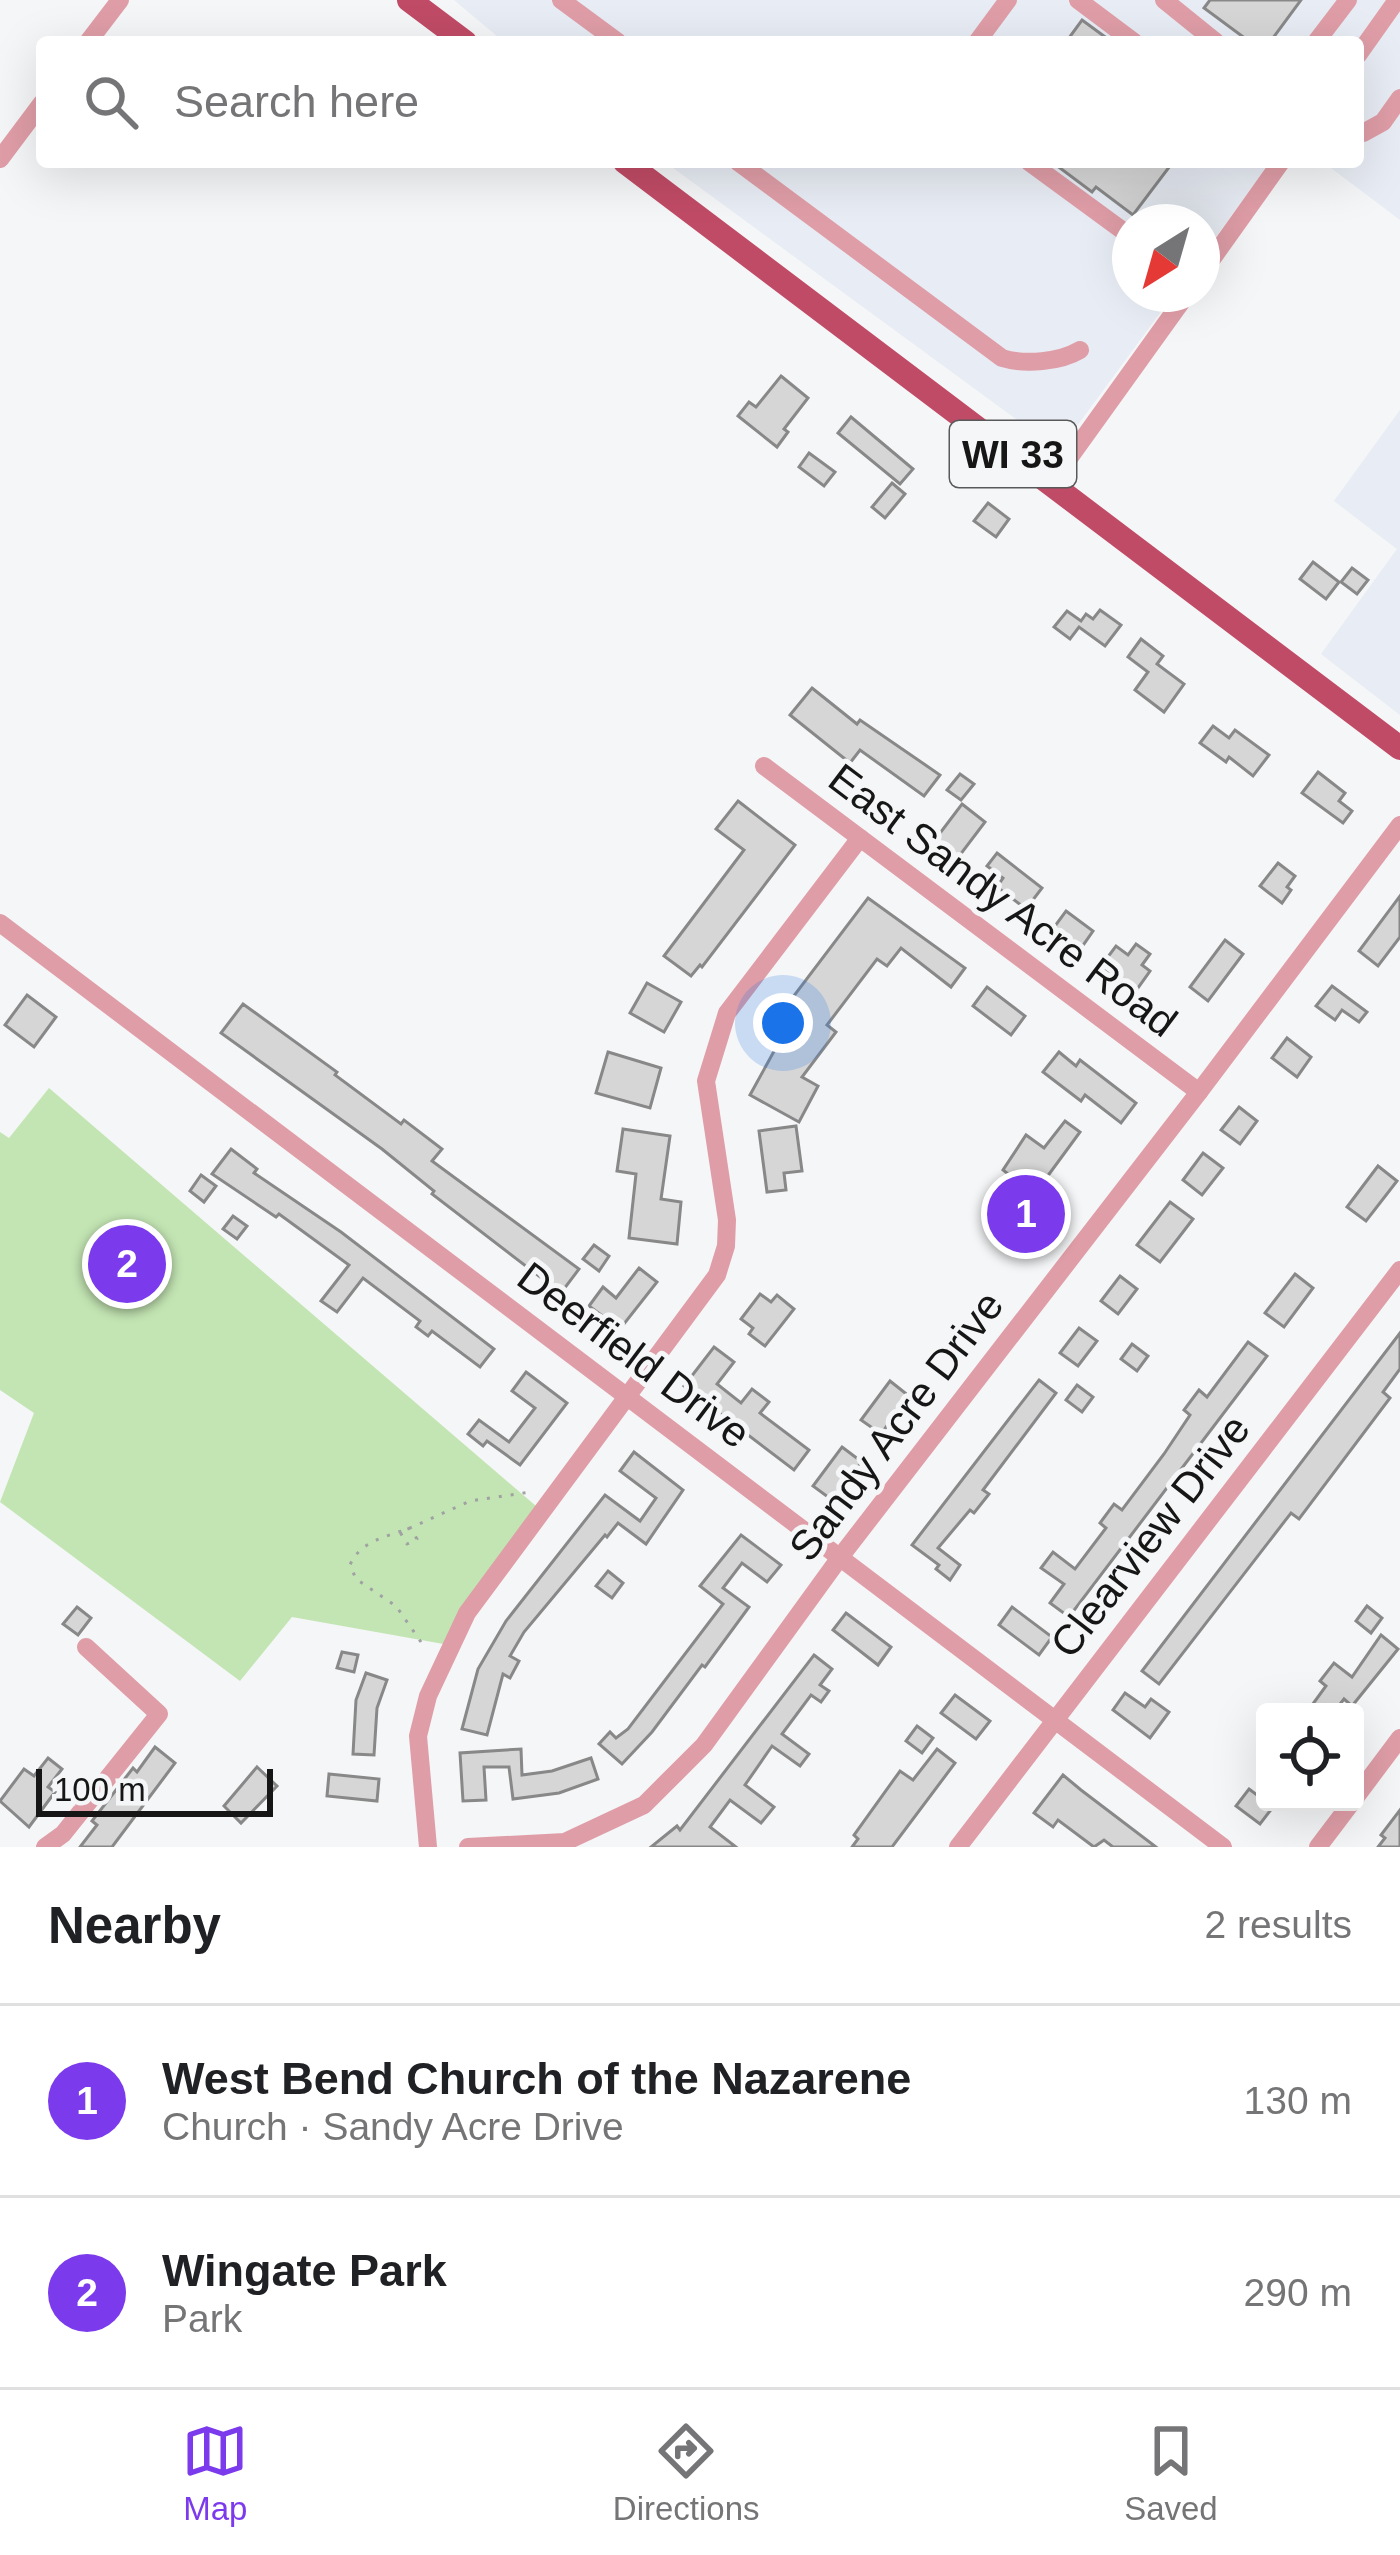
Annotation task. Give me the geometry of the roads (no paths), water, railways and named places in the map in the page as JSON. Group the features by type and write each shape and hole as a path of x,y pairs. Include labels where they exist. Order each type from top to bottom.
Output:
{"main road":[{"path":"409,0 457,36"},
{"name":"WI 33","path":"633,168 1400,748"}],"street":[{"path":"93,36 120,0"},
{"path":"561,0 603,36"},
{"path":"981,36 1008,0"},
{"path":"1078,0 1126,36"},
{"path":"1165,0 1209,36"},
{"path":"1321,36 1348,0"},
{"path":"1364,47 1397,0"},
{"path":"1364,133 1383,122 1400,98"},
{"path":"0,159 36,112"},
{"path":"746,168 1003,358 1015,362 1066,358 1080,350"},
{"path":"1037,168 1112,223"},
{"path":"1220,248 1277,168"},
{"path":"1052,482 1174,312"},
{"name":"East Sandy Acre Road","path":"764,766 1199,1092"},
{"name":"Sandy Acre Drive","path":"468,1847 565,1841 644,1805 704,1744 841,1556 1400,825"},
{"path":"428,1847 418,1736 448,1645 717,1275 726,1246 727,1220 706,1081 727,1013 860,838"},
{"name":"Deerfield Drive","path":"0,922 1222,1847"},
{"name":"Clearview Drive","path":"958,1847 1400,1270"},
{"path":"45,1847 63,1834 159,1714 86,1648"},
{"path":"1364,1785 1400,1738"},
{"path":"1318,1847 1345,1811"}],"place":[{"name":"West Bend Church of the Nazarene","path":"1026,1214"},
{"name":"Wingate Park","path":"127,1264"}]}
